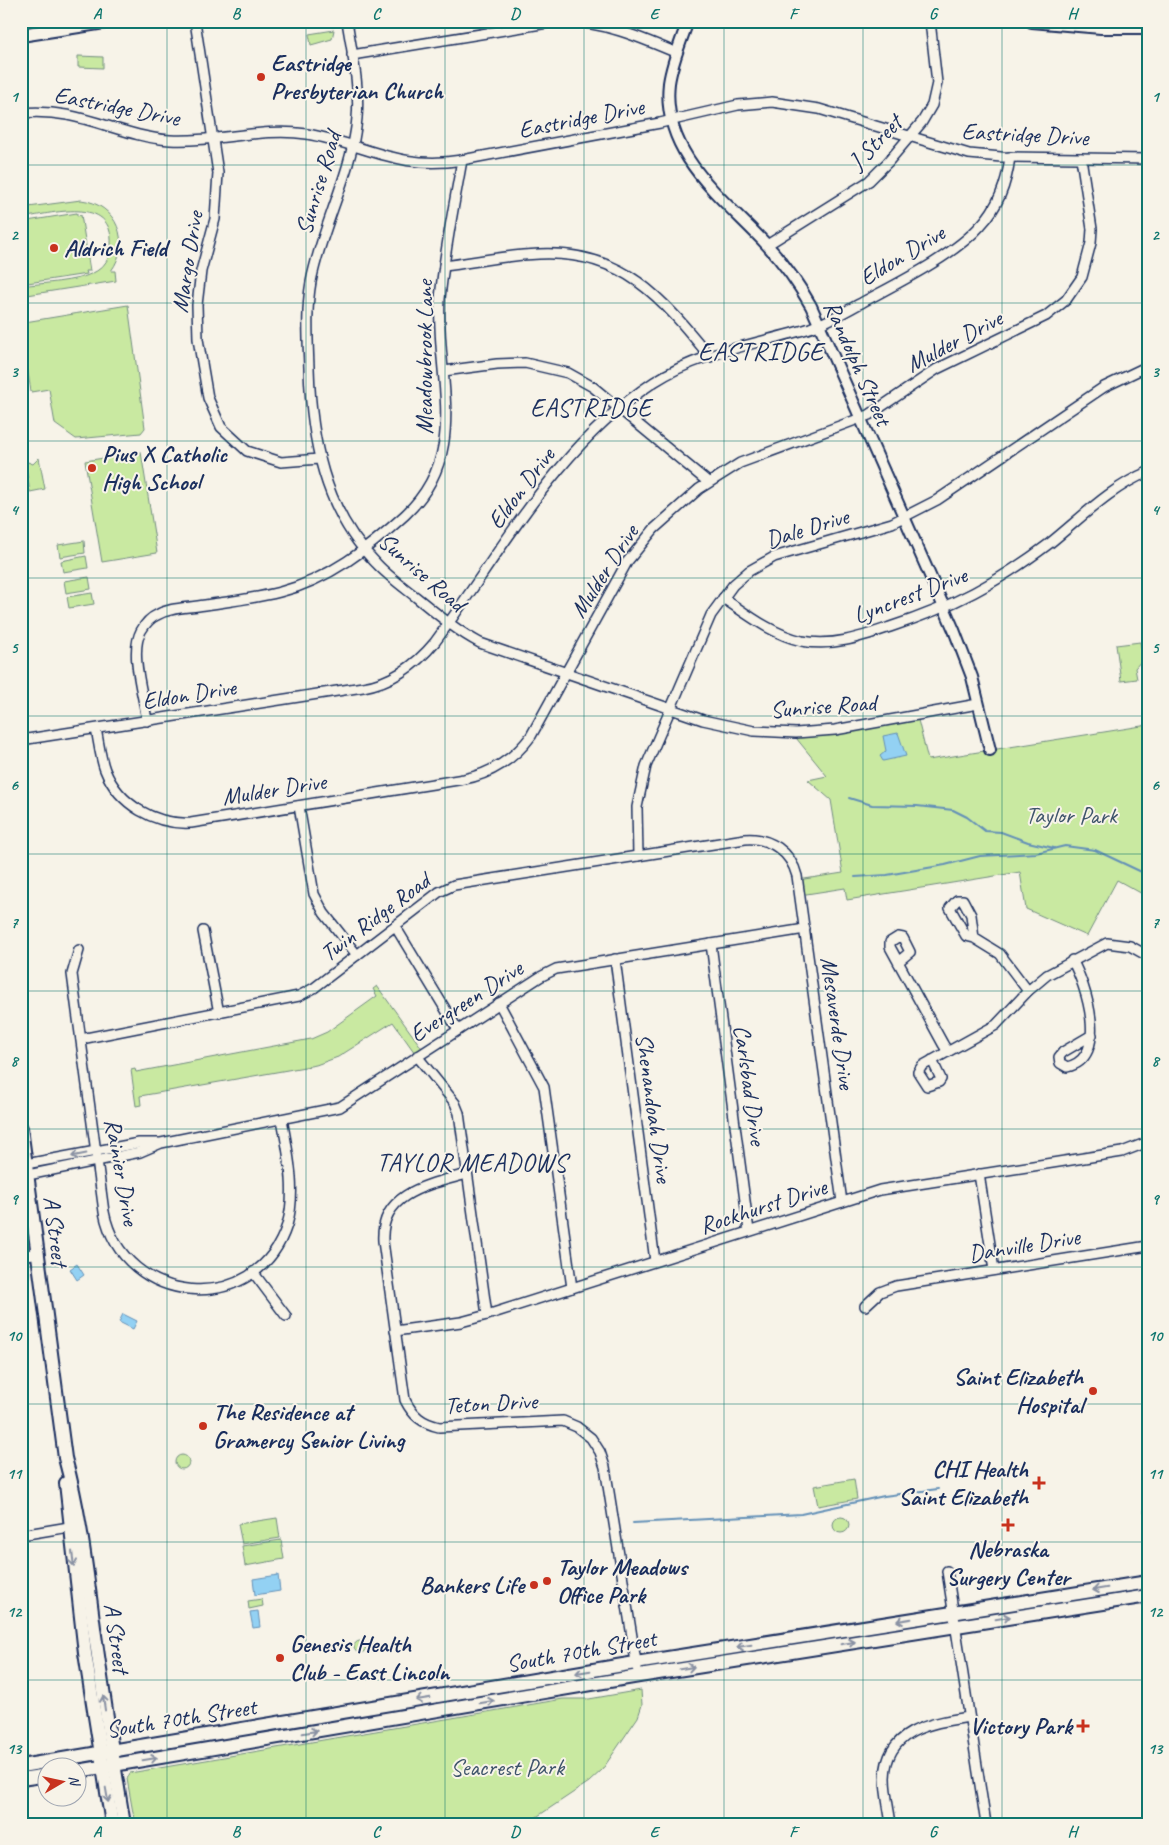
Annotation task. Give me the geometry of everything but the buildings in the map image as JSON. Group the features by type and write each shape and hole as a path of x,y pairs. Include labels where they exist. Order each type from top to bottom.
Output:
{"main road":[{"path":"21,36 111,21"},
{"path":"1032,21 1101,27 1148,24"},
{"name":"A Street","path":"21,1128 65,1458 69,1527 105,1752 124,1824"},
{"name":"A Street","path":"65,1458 74,1491 82,1541 105,1752"},
{"name":"South 70th Street","path":"21,1766 637,1663 1148,1582"},
{"name":"South 70th Street","path":"88,1769 639,1676 1148,1596"},
{"name":"A Street","path":"108,1766 112,1824"},
{"path":"21,1779 38,1776"}],"street":[{"name":"Margo Drive","path":"195,21 213,138 218,193 214,227 200,279 196,314 198,339 209,404 221,427 248,451 265,459 281,462 319,459"},
{"name":"Sunrise Road","path":"347,21 358,101 352,146 316,262 310,292 308,322 311,414 319,459 338,508 363,549 388,575 449,623 489,647 670,710 734,728 796,733 849,728 978,704"},
{"path":"352,55 561,21 585,22 618,29 677,53"},
{"name":"Randolph Street","path":"688,21 669,83 672,121 679,145 689,162 767,245 800,286 820,324 966,659 990,750"},
{"name":"J Street","path":"767,245 869,181 910,137 927,115 937,88 937,68 930,21"},
{"name":"Eastridge Drive","path":"21,112 69,114 154,138 182,140 289,132 317,136 406,162 437,164 672,121 738,105 780,102 819,109 969,154 1010,157 1148,159"},
{"name":"Eldon Drive","path":"21,740 371,686 392,678 414,664 429,649 548,482 582,444 620,409 668,374 710,357 820,324 907,278 976,231 998,199 1010,157"},
{"name":"Mulder Drive","path":"96,729 102,763 112,784 129,803 150,816 168,821 191,823 464,779 488,772 506,761 525,744 632,554 662,521 708,482 748,460 861,419 943,366 1046,316 1066,300 1082,278 1091,243 1092,229 1081,158"},
{"name":"Meadowbrook Lane","path":"148,721 136,651 140,632 152,618 173,610 269,595 295,588 333,571 410,510 425,492 438,466 447,428 440,317 444,266 462,160"},
{"path":"444,266 541,253 575,256 600,262 631,276 659,298 710,357"},
{"path":"444,371 510,363 540,365 568,373 582,380 620,409 708,482"},
{"name":"Dale Drive","path":"638,856 636,816 640,786 650,756 711,615 722,598 749,571 774,557 889,524 904,517 958,486 1104,387 1148,366"},
{"name":"Lyncrest Drive","path":"722,598 772,631 794,639 818,643 858,638 945,608 995,582 1018,567 1118,489 1148,472"},
{"path":"299,806 314,894 324,913 357,955"},
{"name":"Twin Ridge Road","path":"81,1039 299,996 314,988 439,892 454,885 750,839 767,841 784,853"},
{"name":"Mesaverde Drive","path":"784,853 794,866 797,876 842,1202"},
{"path":"395,926 458,1030"},
{"name":"Evergreen Drive","path":"27,1170 98,1161 140,1152 161,1143 340,1107 550,971 805,929"},
{"path":"202,931 219,1013"},
{"path":"974,938 1000,954 1028,991"},
{"path":"932,1060 996,1025 1028,991 1047,976 1072,960 1107,943 1130,946 1148,956"},
{"name":"Carlsbad Drive","path":"711,944 749,1231"},
{"name":"Rainier Drive","path":"79,950 72,974 108,1229 121,1251 143,1273 169,1286 196,1290 223,1286 253,1272"},
{"name":"Shenandoah Drive","path":"615,959 655,1262"},
{"path":"1072,960 1083,985 1092,1035"},
{"path":"898,962 948,1052"},
{"path":"499,1003 544,1087 572,1288"},
{"path":"418,1056 457,1108 487,1315"},
{"path":"282,1119 291,1185 290,1214 277,1246 253,1272 286,1316"},
{"name":"Evergreen Drive","path":"27,1170 97,1151 142,1142 161,1143"},
{"name":"Rockhurst Drive","path":"395,1331 461,1322 487,1315 886,1188 1122,1152 1148,1142"},
{"name":"Teton Drive","path":"467,1174 409,1192 395,1203 387,1216 383,1240 406,1400 410,1410 422,1422 444,1428 563,1421 584,1432 597,1446 605,1467 639,1676"},
{"path":"979,1174 994,1270"},
{"name":"Danville Drive","path":"865,1306 888,1288 906,1284 1148,1246"},
{"path":"21,1256 38,1254"},
{"path":"21,1535 69,1527"},
{"path":"947,1571 986,1824"},
{"path":"891,1824 885,1778 889,1757 894,1748 909,1733 919,1727 969,1717"}],"green space":[{"path":"334,30 332,39 311,45 309,34"},
{"path":"78,56 103,57 103,68 78,67"},
{"path":"81,200 93,203 104,209 117,226 120,237 120,249 111,271 115,271 116,281 21,296 21,286 86,276 97,271 106,262 111,249 109,229 102,219 91,213 63,211 21,218 21,208"},
{"name":"Aldrich Field","path":"77,213 77,216 81,215 90,271 86,271 87,274 21,284 21,222"},
{"path":"128,305 145,428 141,433 76,439 55,424 49,389 31,392 21,327 25,322"},
{"path":"141,452 157,553 102,562 85,461"},
{"path":"39,458 45,489 30,492 25,461 33,464"},
{"path":"84,541 85,553 60,557 58,545"},
{"path":"86,556 88,568 63,572 61,561"},
{"path":"89,577 91,589 66,593 64,581"},
{"path":"92,593 94,604 69,608 67,597"},
{"path":"1140,642 1143,659 1135,668 1137,679 1121,681 1116,645"},
{"name":"Taylor Park","path":"917,716 928,760 1148,725 1148,897 1117,880 1087,936 1026,909 1020,872 847,900 845,888 800,895 798,880 843,873 831,800 808,780 827,776 792,733"},
{"path":"377,986 424,1051 417,1056 393,1022 338,1057 316,1065 140,1096 141,1105 136,1106 131,1070 135,1069 136,1072 311,1039 327,1032 377,996 373,989"},
{"path":"182,1455 187,1457 189,1462 187,1467 182,1469 177,1467 175,1462 177,1457"},
{"path":"854,1479 857,1499 818,1506 814,1486"},
{"path":"838,1517 844,1517 849,1522 847,1531 838,1533 833,1528 833,1522"},
{"path":"277,1518 280,1538 242,1544 238,1524"},
{"path":"281,1540 284,1559 245,1566 242,1546"},
{"path":"262,1599 263,1606 249,1609 248,1601"},
{"path":"358,1641 362,1641 366,1647 362,1653 358,1653 354,1649 354,1645"},
{"name":"Seacrest Park","path":"641,1690 642,1705 638,1717 602,1770 589,1782 526,1824 135,1824 127,1779 130,1773 563,1699 589,1699"}],"water":[{"path":"898,733 906,756 883,761 880,756 886,751 883,736"},
{"path":"77,1264 84,1275 77,1280 70,1269"},
{"path":"123,1314 137,1321 133,1329 119,1322"},
{"path":"1146,1483 1148,1483 1148,1516 1144,1513"},
{"path":"278,1575 280,1591 255,1595 253,1579"},
{"path":"258,1611 260,1627 253,1628 250,1612"}],"waterway":[{"path":"849,798 872,805 917,806 953,810 967,817 985,831 1001,832 1028,842 1054,848"},
{"path":"855,877 887,875 945,865 980,856 1036,853 1065,846 1095,850 1148,875"},
{"path":"633,1523 801,1514 884,1496 938,1489"}],"place":[{"name":"Eastridge Presbyterian Church","path":"261,77"},
{"name":"Aldrich Field","path":"54,248"},
{"name":"Pius X Catholic High School","path":"92,468"},
{"name":"Saint Elizabeth Hospital","path":"1093,1391"},
{"name":"The Residence at Gramercy Senior Living","path":"203,1426"},
{"name":"CHI Health Saint Elizabeth","path":"1039,1483"},
{"name":"Nebraska Surgery Center","path":"1008,1525"},
{"name":"Taylor Meadows Office Park","path":"547,1581"},
{"name":"Bankers Life","path":"534,1585"},
{"name":"Genesis Health Club - East Lincoln","path":"280,1658"},
{"name":"Victory Park","path":"1083,1726"}],"district":[{"name":"EASTRIDGE","path":"761,351"},
{"name":"EASTRIDGE","path":"591,407"},
{"name":"TAYLOR MEADOWS","path":"472,1162"}]}
